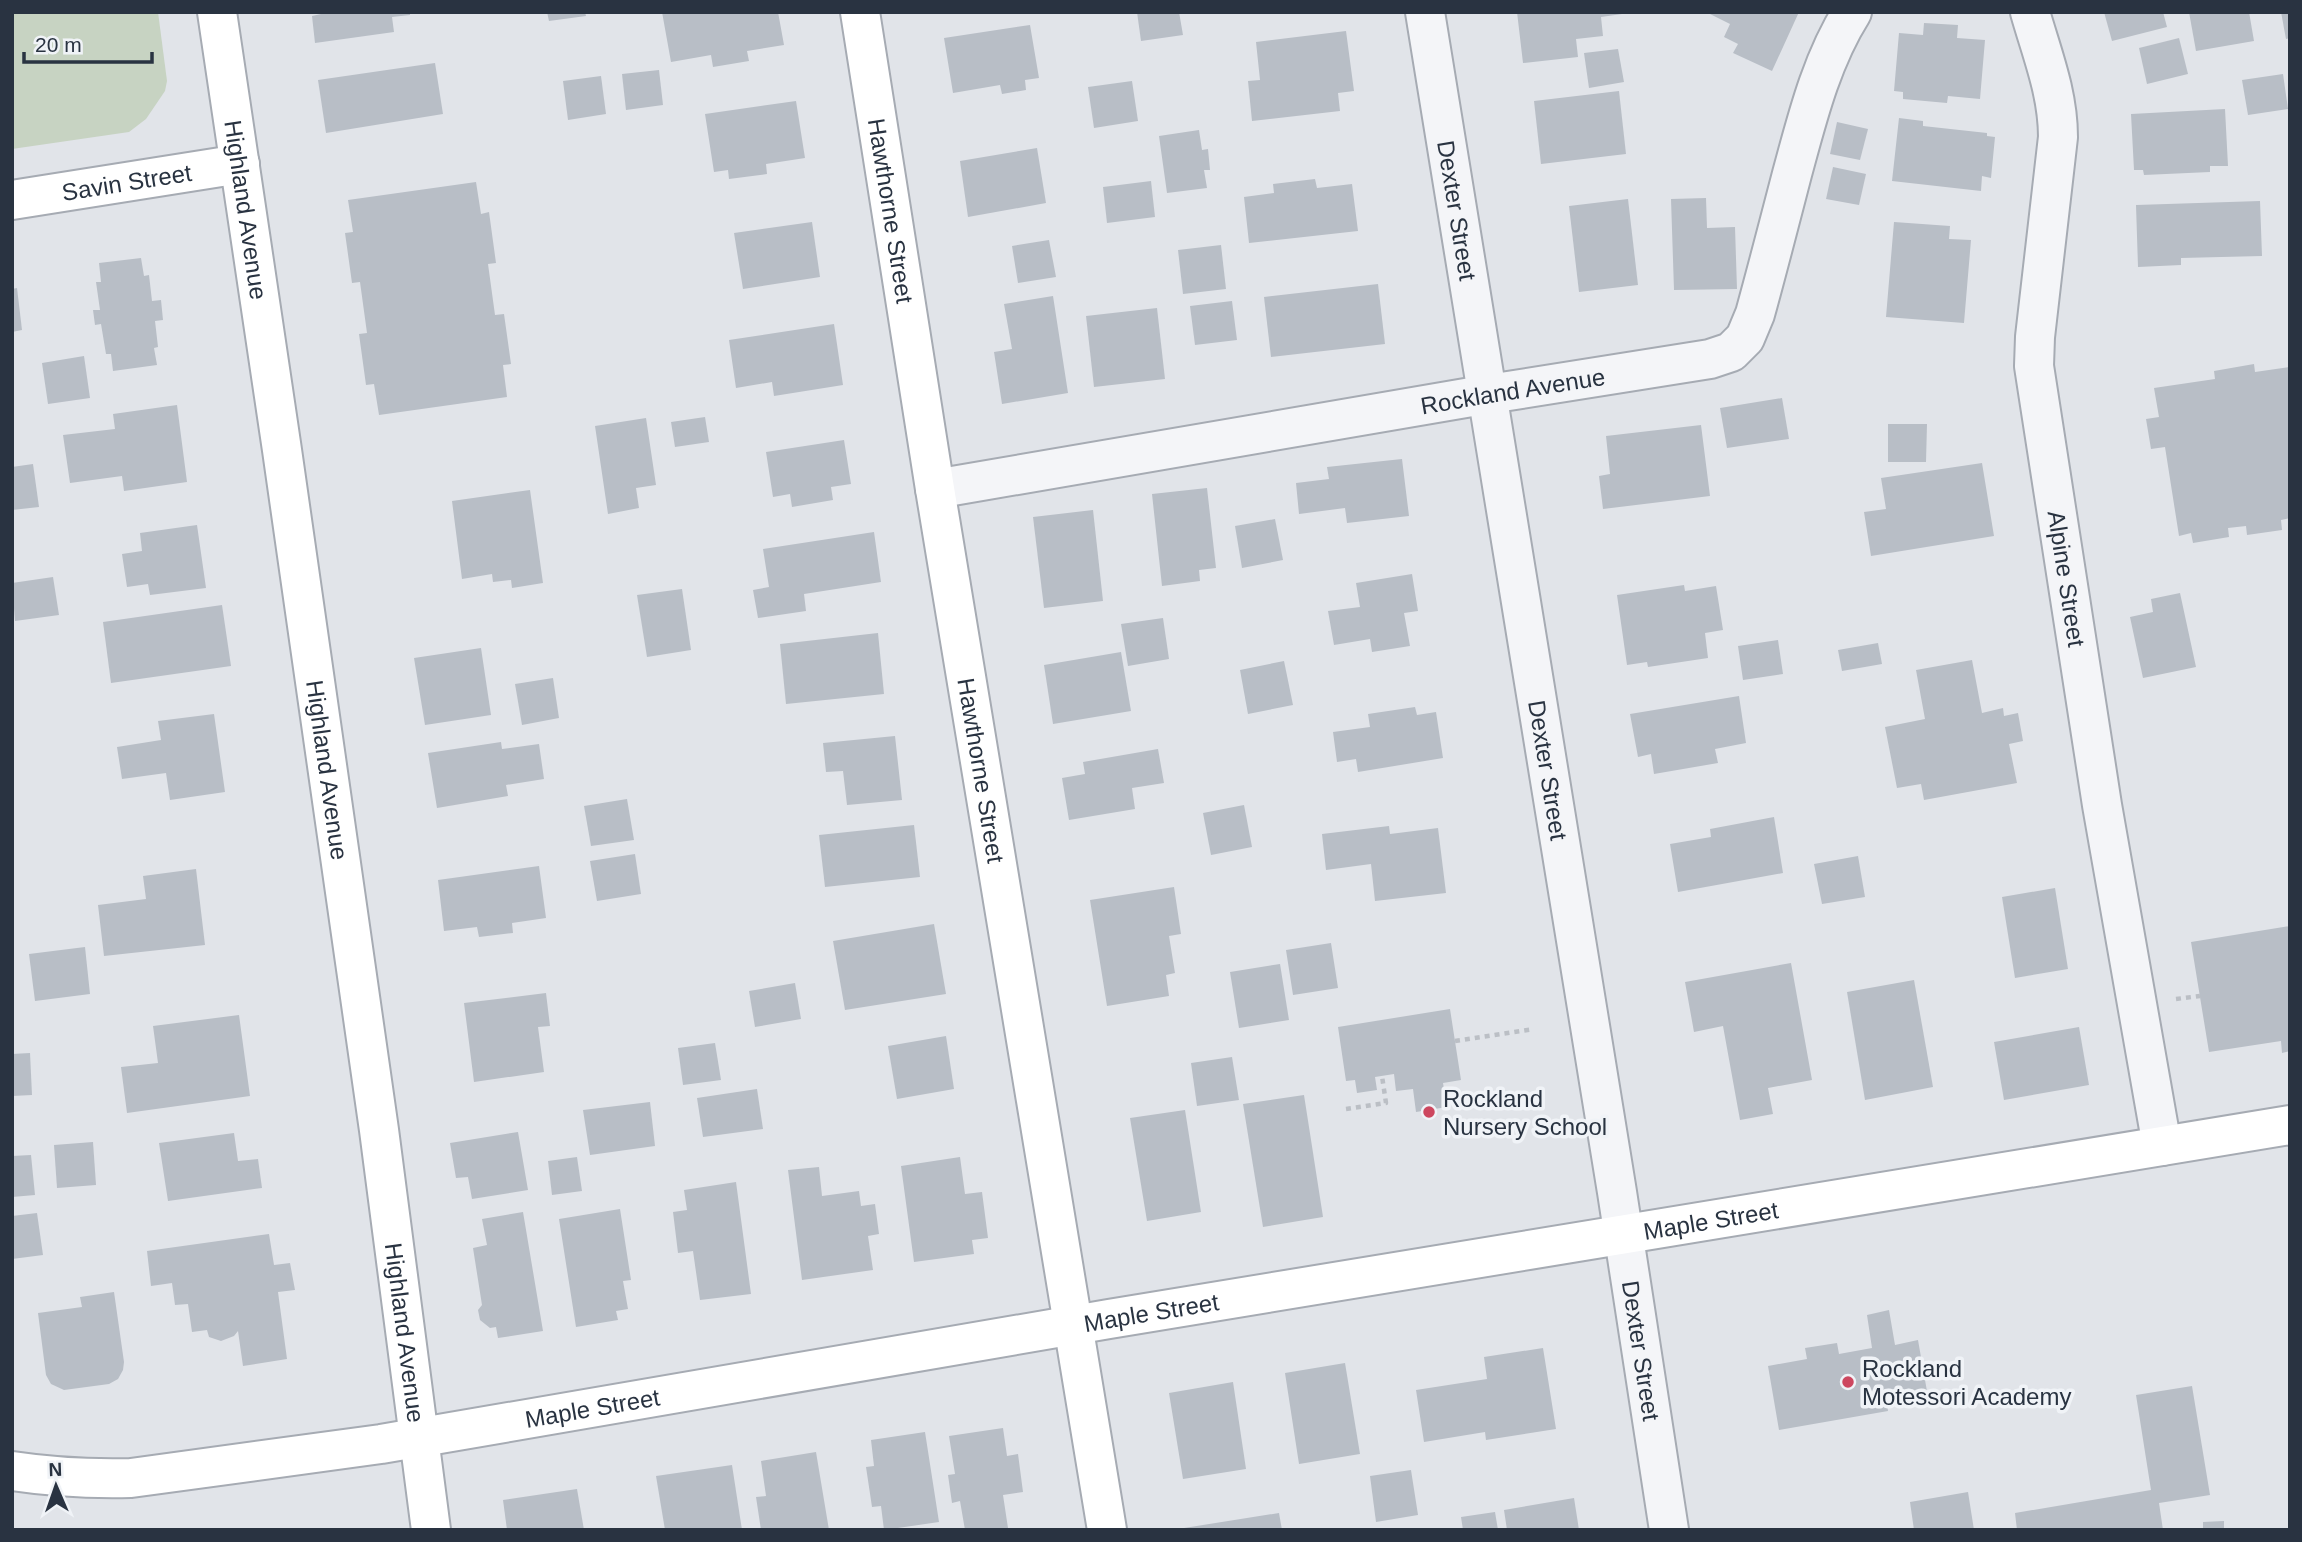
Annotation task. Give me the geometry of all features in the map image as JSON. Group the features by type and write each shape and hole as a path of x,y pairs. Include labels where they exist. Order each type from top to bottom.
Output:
{"street":[{"name":"Highland Avenue","path":"217,12 379,1130 431,1530"},
{"name":"Hawthorne Street","path":"860,12 935,489 1107,1530"},
{"name":"Dexter Street","path":"1426,12 1624,1234 1669,1530"},
{"name":"Rockland Avenue","path":"935,489 1710,359 1731,352 1745,338 1755,314 1819,81 1852,12"},
{"name":"Alpine Street","path":"2030,12 2053,88 2058,121 2034,366 2102,805 2162,1146"},
{"name":"Savin Street","path":"12,200 240,164"},
{"name":"Maple Street","path":"12,1471 89,1479 131,1478 419,1437 1072,1325 2290,1125"}],"path":[{"path":"1455,1041 1534,1029"},
{"path":"1346,1109 1386,1103 1382,1076"}],"green space":[{"path":"12,12 158,12 167,81 165,91 146,119 129,132 12,149"}],"building":[{"path":"321,12 410,12 410,15 392,17 394,32 315,43 312,16"},
{"path":"547,12 585,12 586,16 549,21"},
{"path":"662,12 778,12 784,45 747,51 749,61 713,67 711,55 671,62"},
{"path":"1137,12 1179,12 1183,35 1141,41"},
{"path":"1517,12 1622,14 1601,17 1603,36 1576,39 1578,57 1523,63"},
{"path":"1706,12 1799,12 1772,71 1733,53 1738,44 1724,37 1730,24"},
{"path":"2104,12 2163,12 2167,27 2112,41"},
{"path":"2189,12 2249,12 2254,41 2196,51"},
{"path":"2281,12 2290,12 2290,38 2286,39"},
{"path":"1924,23 1958,25 1957,38 1985,40 1980,99 1948,96 1947,103 1903,99 1903,92 1894,91 1899,33 1923,35"},
{"path":"1030,25 1039,78 1025,80 1026,90 1002,94 1000,85 953,93 944,38"},
{"path":"1346,31 1354,91 1338,93 1340,111 1252,121 1248,81 1260,80 1256,42"},
{"path":"2179,38 2188,74 2147,84 2139,48"},
{"path":"1618,49 1624,82 1589,88 1584,53"},
{"path":"435,63 443,114 326,133 318,80"},
{"path":"659,70 663,105 626,110 622,74"},
{"path":"2283,74 2288,109 2248,115 2242,80"},
{"path":"601,76 606,114 568,120 563,81"},
{"path":"1132,81 1138,121 1094,128 1088,87"},
{"path":"1619,91 1626,154 1541,164 1534,101"},
{"path":"796,101 805,158 766,164 767,174 729,179 728,170 714,172 705,114"},
{"path":"2225,109 2228,166 2210,166 2210,172 2144,175 2143,170 2134,170 2131,114"},
{"path":"1899,118 1923,121 1923,126 1987,133 1987,136 1995,137 1991,178 1982,176 1981,191 1892,181"},
{"path":"1837,122 1868,129 1860,160 1830,154"},
{"path":"1199,130 1202,150 1208,149 1210,170 1204,170 1207,188 1167,193 1159,136"},
{"path":"1037,148 1046,203 968,217 960,161"},
{"path":"1833,167 1866,174 1859,205 1826,199"},
{"path":"1315,179 1317,188 1352,184 1358,231 1249,243 1244,197 1274,193 1273,184"},
{"path":"1151,181 1155,217 1107,223 1103,187"},
{"path":"476,182 481,214 489,212 496,263 488,264 495,315 504,314 511,364 503,365 507,397 379,415 374,384 366,385 359,334 367,333 360,282 352,283 345,233 353,232 348,200"},
{"path":"1706,198 1707,228 1735,227 1737,289 1674,290 1671,199"},
{"path":"1628,199 1638,285 1579,292 1569,206"},
{"path":"2260,201 2262,256 2181,258 2181,265 2138,267 2136,205"},
{"path":"812,222 820,277 743,289 734,233"},
{"path":"1894,222 1950,226 1949,239 1971,240 1964,323 1886,317"},
{"path":"1049,240 1056,277 1018,283 1012,246"},
{"path":"1221,245 1226,289 1183,294 1178,250"},
{"path":"141,258 144,276 149,275 152,301 161,300 163,320 155,321 158,347 154,348 157,365 113,371 111,354 106,354 101,324 95,325 93,310 100,310 96,282 101,282 99,263"},
{"path":"1378,284 1385,344 1271,357 1264,297"},
{"path":"17,288 22,330 12,332 12,289"},
{"path":"1053,296 1068,393 1002,404 994,352 1012,349 1004,304"},
{"path":"1232,301 1237,340 1195,345 1190,306"},
{"path":"1157,308 1165,379 1094,387 1086,316"},
{"path":"834,324 843,385 774,396 772,382 736,388 729,340"},
{"path":"84,356 90,398 48,404 42,363"},
{"path":"2254,364 2255,372 2290,367 2290,518 2281,520 2282,530 2247,535 2246,526 2228,528 2229,537 2193,543 2191,533 2179,536 2165,447 2151,449 2146,419 2159,417 2154,388 2215,379 2214,371"},
{"path":"1782,398 1789,439 1727,448 1720,408"},
{"path":"177,405 187,482 124,491 122,476 70,483 63,435 115,429 113,414"},
{"path":"705,417 709,442 675,447 671,422"},
{"path":"646,418 656,485 636,488 639,508 608,514 595,426"},
{"path":"1888,424 1927,424 1926,462 1888,462"},
{"path":"1701,425 1710,496 1603,509 1599,476 1610,474 1606,436"},
{"path":"844,440 851,484 831,487 833,500 792,507 790,494 773,497 766,452"},
{"path":"1402,459 1409,516 1347,523 1345,508 1299,514 1296,483 1329,479 1327,467"},
{"path":"1982,463 1994,536 1871,556 1864,512 1886,509 1881,478"},
{"path":"33,464 39,507 12,510 12,467"},
{"path":"1207,488 1216,568 1199,570 1200,581 1162,586 1152,494"},
{"path":"530,490 543,583 512,588 511,580 493,582 492,574 462,579 452,501"},
{"path":"1093,510 1103,601 1044,608 1033,517"},
{"path":"1275,519 1283,560 1242,568 1235,526"},
{"path":"197,525 206,588 150,595 148,584 127,587 122,554 142,551 140,533"},
{"path":"874,532 881,582 804,594 806,611 758,618 753,590 769,587 763,549"},
{"path":"1412,574 1418,611 1404,613 1410,646 1372,652 1370,639 1334,645 1328,611 1360,607 1356,583"},
{"path":"53,577 59,615 15,621 12,583"},
{"path":"1684,585 1685,591 1716,586 1723,630 1705,633 1708,658 1648,667 1647,662 1627,665 1617,595"},
{"path":"682,589 691,650 647,657 637,595"},
{"path":"2180,593 2196,667 2143,678 2130,617 2153,612 2151,599"},
{"path":"222,605 231,666 111,683 103,622"},
{"path":"1163,618 1169,659 1128,666 1121,624"},
{"path":"878,633 884,694 786,704 780,644"},
{"path":"1778,640 1783,674 1743,680 1738,646"},
{"path":"1878,643 1882,664 1842,671 1838,650"},
{"path":"481,648 491,715 425,725 414,658"},
{"path":"1121,652 1131,711 1053,724 1044,665"},
{"path":"1972,660 1982,713 2003,708 2004,716 2018,713 2023,741 2009,744 2017,783 1924,800 1921,784 1897,788 1885,727 1925,719 1916,670"},
{"path":"1284,661 1293,705 1248,714 1240,670"},
{"path":"553,678 559,718 522,725 515,684"},
{"path":"1739,696 1746,743 1715,749 1718,763 1654,774 1651,754 1638,757 1630,714"},
{"path":"1415,707 1417,715 1436,712 1443,758 1358,772 1356,759 1337,762 1333,732 1370,727 1368,714"},
{"path":"214,714 225,792 170,800 166,773 122,779 117,747 161,740 158,721"},
{"path":"895,736 902,800 847,805 843,771 826,772 823,743"},
{"path":"501,742 502,749 539,744 544,779 506,785 508,796 437,808 428,753"},
{"path":"1158,749 1164,783 1132,788 1135,809 1069,820 1062,778 1085,774 1083,762"},
{"path":"627,799 634,840 591,846 584,806"},
{"path":"1244,805 1252,847 1211,855 1203,813"},
{"path":"1774,817 1783,873 1678,892 1670,844 1711,837 1710,829"},
{"path":"914,825 920,877 825,887 819,835"},
{"path":"1389,826 1390,834 1438,828 1446,893 1375,901 1371,864 1326,870 1322,834"},
{"path":"635,854 641,894 597,901 590,861"},
{"path":"1858,856 1865,897 1822,904 1814,864"},
{"path":"539,866 546,918 512,923 513,933 479,937 477,927 444,931 438,880"},
{"path":"196,869 205,945 104,956 98,905 146,899 143,876"},
{"path":"1174,887 1181,934 1169,936 1175,973 1166,975 1169,996 1107,1006 1090,900"},
{"path":"2055,888 2068,969 2015,978 2002,897"},
{"path":"934,924 946,994 845,1010 833,941"},
{"path":"2290,926 2290,1051 2282,1053 2281,1041 2209,1052 2191,942"},
{"path":"1331,943 1338,988 1293,995 1286,950"},
{"path":"85,947 90,994 35,1001 29,954"},
{"path":"1791,963 1812,1080 1768,1088 1773,1114 1740,1120 1723,1026 1694,1032 1685,982"},
{"path":"1280,964 1289,1020 1239,1028 1230,972"},
{"path":"1914,980 1933,1087 1865,1100 1847,992"},
{"path":"795,983 801,1019 755,1027 749,991"},
{"path":"546,993 550,1026 538,1027 544,1072 474,1082 464,1003"},
{"path":"1450,1009 1461,1080 1443,1083 1447,1107 1416,1112 1413,1089 1396,1091 1394,1074 1375,1077 1377,1090 1357,1093 1355,1080 1346,1081 1338,1027"},
{"path":"239,1015 250,1096 127,1113 121,1067 158,1063 153,1026"},
{"path":"2079,1027 2089,1085 2004,1100 1994,1042"},
{"path":"946,1036 954,1089 897,1099 888,1046"},
{"path":"715,1043 721,1080 683,1085 678,1048"},
{"path":"30,1053 32,1095 12,1096 12,1054"},
{"path":"1232,1057 1239,1100 1197,1106 1191,1063"},
{"path":"757,1089 763,1129 703,1137 697,1098"},
{"path":"1304,1095 1323,1217 1263,1227 1243,1104"},
{"path":"650,1102 655,1146 590,1155 583,1110"},
{"path":"1185,1110 1201,1212 1147,1221 1130,1118"},
{"path":"518,1132 528,1190 472,1199 468,1177 456,1178 450,1143"},
{"path":"234,1133 238,1161 258,1159 262,1188 168,1201 159,1143"},
{"path":"93,1142 96,1185 57,1188 54,1145"},
{"path":"31,1155 35,1195 12,1197 12,1156"},
{"path":"577,1157 582,1191 552,1195 548,1161"},
{"path":"960,1157 965,1194 982,1192 988,1238 972,1240 974,1254 914,1262 901,1166"},
{"path":"819,1167 822,1196 859,1191 861,1206 875,1204 879,1234 868,1236 873,1270 802,1280 788,1170"},
{"path":"736,1182 751,1294 700,1300 693,1251 678,1253 673,1212 687,1210 684,1190"},
{"path":"620,1209 631,1280 623,1281 628,1309 616,1311 618,1320 576,1327 559,1219"},
{"path":"523,1212 543,1331 498,1338 496,1327 490,1328 480,1320 478,1310 482,1305 473,1248 487,1245 482,1219"},
{"path":"37,1213 43,1255 12,1259 12,1216"},
{"path":"269,1234 274,1265 290,1263 295,1290 278,1292 287,1359 243,1366 238,1331 234,1336 221,1341 209,1337 207,1330 192,1332 188,1304 175,1305 172,1283 151,1286 147,1251"},
{"path":"114,1292 124,1362 118,1379 109,1384 64,1390 51,1384 46,1375 38,1313 82,1307 80,1297"},
{"name":"Rockland Motessori Academy","path":"1889,1310 1895,1345 1918,1340 1928,1397 1887,1404 1888,1411 1779,1430 1768,1366 1807,1359 1805,1348 1837,1343 1839,1354 1872,1348 1867,1315"},
{"path":"1543,1348 1556,1429 1486,1440 1485,1432 1424,1442 1416,1390 1487,1379 1484,1357"},
{"path":"1345,1363 1360,1454 1299,1464 1285,1373"},
{"path":"1233,1382 1246,1469 1183,1479 1169,1393"},
{"path":"2192,1386 2210,1495 2159,1503 2163,1530 2017,1530 2015,1513 2151,1490 2136,1395"},
{"path":"1003,1428 1007,1456 1018,1454 1023,1492 1003,1495 1008,1528 965,1530 960,1501 952,1503 948,1475 955,1474 949,1436"},
{"path":"925,1432 939,1522 884,1530 881,1506 872,1507 866,1467 874,1466 871,1440"},
{"path":"816,1452 829,1530 761,1530 756,1497 766,1496 761,1461"},
{"path":"732,1465 742,1530 665,1530 656,1476"},
{"path":"1411,1470 1418,1515 1376,1522 1370,1476"},
{"path":"577,1489 584,1530 507,1530 503,1500"},
{"path":"1968,1492 1974,1530 1914,1530 1910,1502"},
{"path":"1574,1498 1579,1530 1507,1530 1504,1510"},
{"path":"1495,1512 1498,1530 1463,1530 1461,1517"},
{"path":"1279,1513 1282,1530 1184,1530 1184,1528"},
{"path":"2224,1521 2224,1530 2203,1530 2203,1522"}],"place":[{"name":"Rockland Nursery School","path":"1429,1112"},
{"name":"Rockland Motessori Academy","path":"1848,1382"}]}
